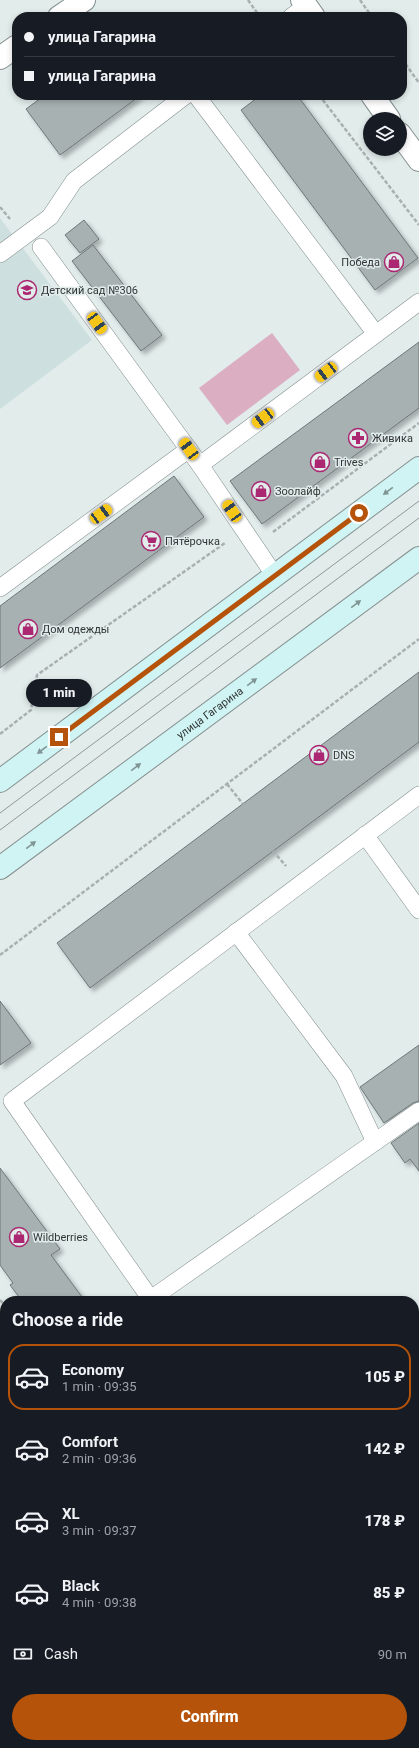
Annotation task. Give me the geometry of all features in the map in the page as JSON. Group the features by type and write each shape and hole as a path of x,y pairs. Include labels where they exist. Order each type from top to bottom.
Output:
{"main road":[{"path":"3,774 275,576 419,468"},
{"name":"улица Гагарина","path":"0,868 419,558"}],"street":[{"path":"66,12 84,0"},
{"path":"0,58 12,50"},
{"path":"376,100 384,112"},
{"path":"407,144 419,160"}],"lane":[{"path":"0,254 50,217 74,181 179,100"},
{"path":"200,100 376,334"},
{"path":"41,247 189,449 275,576"},
{"path":"200,465 419,302"},
{"path":"0,588 189,449"},
{"path":"148,1296 12,1101 419,795"},
{"path":"365,835 419,910"},
{"path":"236,932 344,1076 375,1142"},
{"path":"157,1296 419,1111"}],"path":[{"path":"248,0 256,12"},
{"path":"360,0 368,12"},
{"path":"407,66 419,82"},
{"path":"323,100 419,225"},
{"path":"0,734 31,710 38,675 226,543 255,546 419,423"},
{"path":"0,955 419,639"},
{"path":"227,784 243,804"}],"shaded area":[{"name":"Детский сад №306","path":"0,218 92,340 0,409"},
{"path":"272,333 300,370 227,425 199,388"}],"building":[{"path":"38,100 134,100 60,155 26,109"},
{"path":"254,100 301,100 418,258 375,290 241,110"},
{"path":"84,220 99,239 80,253 65,235"},
{"path":"93,245 162,335 141,351 72,261"},
{"path":"419,342 419,408 262,524 230,481"},
{"path":"174,476 204,517 0,668 0,606"},
{"path":"419,672 419,742 90,988 57,943"},
{"path":"0,1001 31,1043 0,1065"},
{"path":"419,1045 419,1101 413,1103 384,1123 360,1087"},
{"path":"419,1123 419,1171 410,1159 405,1163 391,1143"},
{"path":"0,1168 60,1249 51,1255 81,1296 18,1296 10,1285 13,1283 0,1265"}],"tram line":[{"path":"0,813 419,501"},
{"path":"0,830 419,518"}],"place":[{"name":"Победа","path":"394,262"},
{"name":"Детский сад №306","path":"27,290"},
{"name":"Живика","path":"358,438"},
{"name":"Trives","path":"320,462"},
{"name":"Зоолайф","path":"261,491"},
{"name":"Пятёрочка","path":"151,541"},
{"name":"Дом одежды","path":"28,629"},
{"name":"DNS","path":"319,755"},
{"name":"Wildberries","path":"19,1237"}],"route":[{"path":"59,737 359,513"}]}
